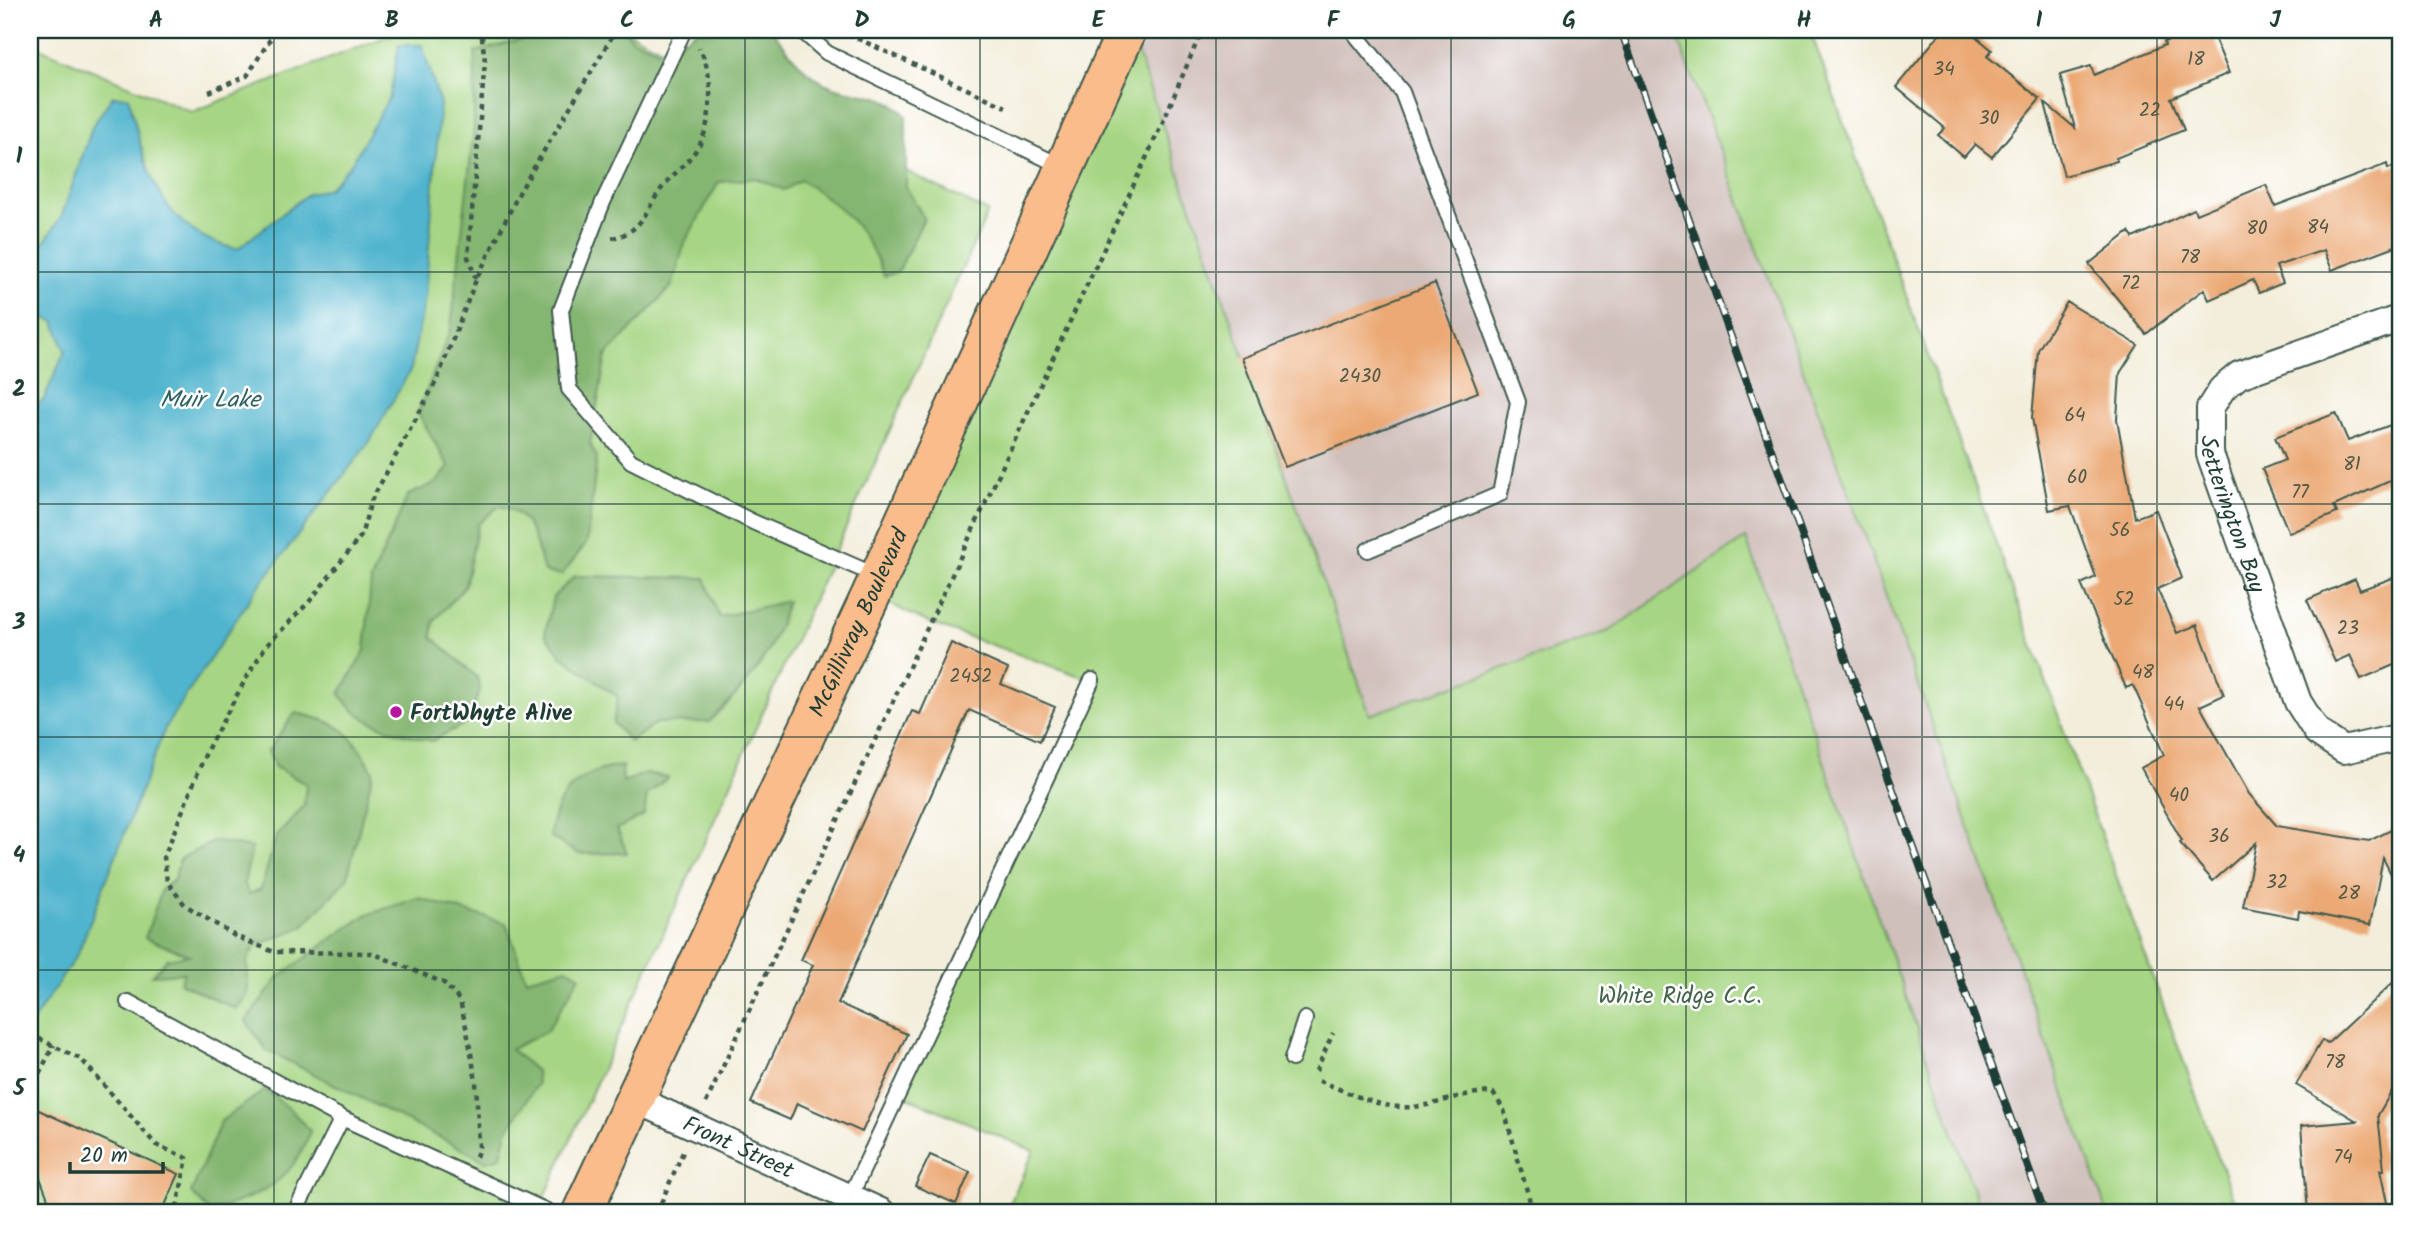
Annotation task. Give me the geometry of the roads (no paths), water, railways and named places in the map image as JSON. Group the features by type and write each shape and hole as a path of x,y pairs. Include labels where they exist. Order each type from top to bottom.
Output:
{"main road":[{"name":"McGillivray Boulevard","path":"582,1212 879,577 1127,30"}],"street":[{"name":"Setterington Bay","path":"2401,318 2239,375 2222,389 2210,408 2210,454 2298,702 2317,732 2344,750 2401,737"},
{"name":"Front Street","path":"635,1099 846,1205 881,1212"}],"lane":[{"path":"801,30 827,53 1065,168"},
{"path":"1352,30 1402,92 1518,402 1500,494 1368,551"},
{"path":"689,35 587,243 561,310 569,389 631,461 753,522 879,577"},
{"path":"846,1205 1093,680"},
{"path":"128,1002 342,1118 549,1212"},
{"path":"1292,1059 1305,1019"},
{"path":"295,1212 342,1118"}],"water":[{"name":"Muir Lake","path":"399,45 422,45 440,104 425,298 411,369 370,441 255,591 166,726 78,953 30,1026 30,411 44,399 65,351 55,322 30,311 30,264 62,215 93,125 113,96 129,97 149,171 172,212 189,228 210,240 237,249 308,194 329,188 351,164 390,96"}],"railway":[{"path":"1621,30 2044,1212"}],"place":[{"name":"FortWhyte Alive","path":"396,712"}],"park label":[{"name":"White Ridge C.C.","path":"1680,995"}]}
